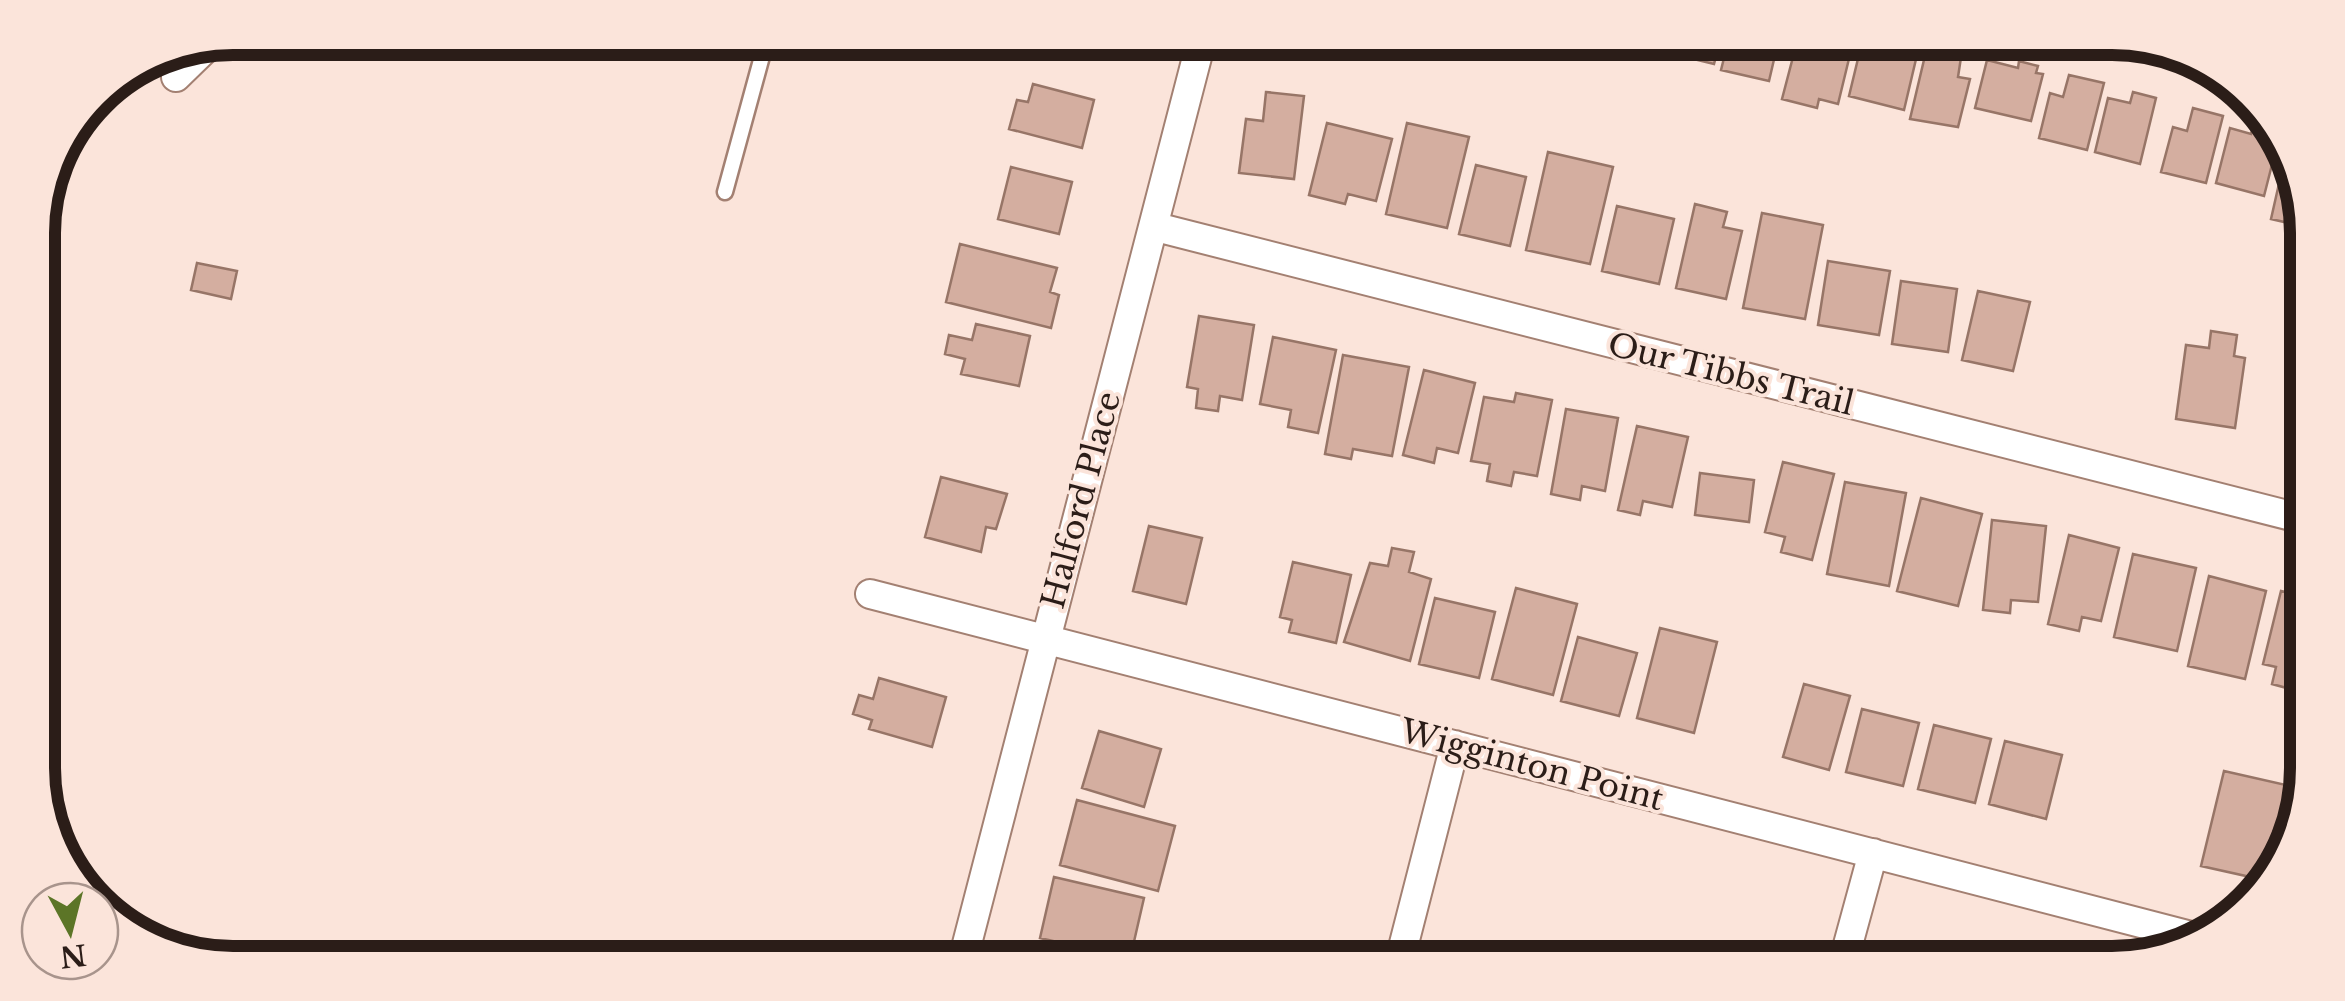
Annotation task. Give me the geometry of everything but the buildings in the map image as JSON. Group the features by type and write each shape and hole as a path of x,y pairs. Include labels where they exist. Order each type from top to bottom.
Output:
{"street":[{"name":"Halford Place","path":"966,946 1198,55"},
{"path":"176,77 196,59"},
{"name":"Our Tibbs Trail","path":"1156,228 2290,516"},
{"name":"Wigginton Point","path":"870,594 2180,932"},
{"path":"1402,946 1455,745"},
{"path":"1848,946 1872,854"}],"lane":[{"path":"725,192 762,55"}]}
